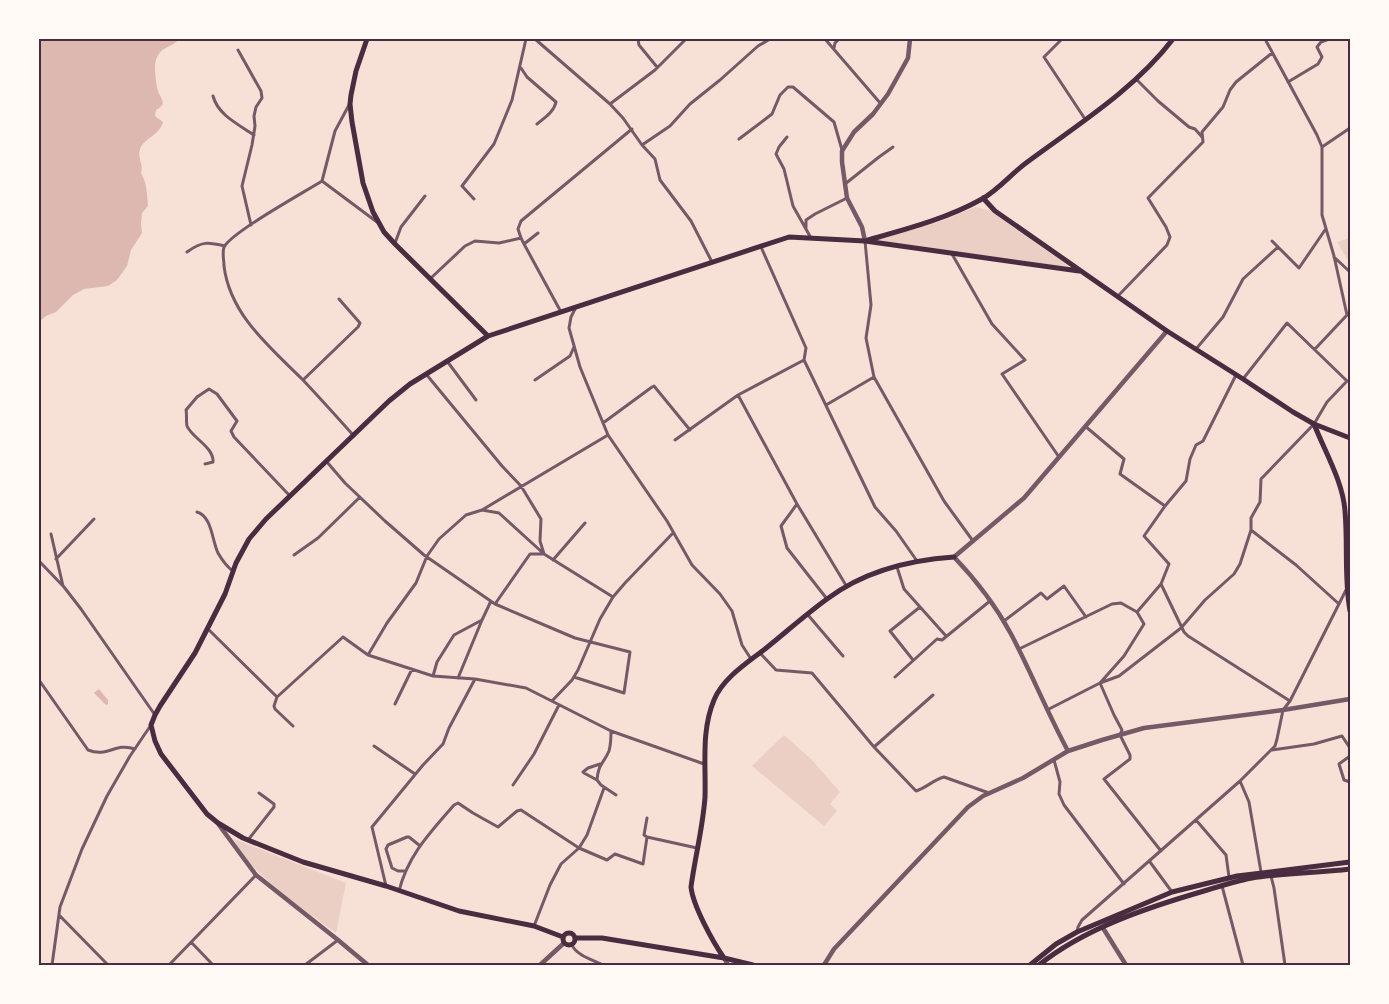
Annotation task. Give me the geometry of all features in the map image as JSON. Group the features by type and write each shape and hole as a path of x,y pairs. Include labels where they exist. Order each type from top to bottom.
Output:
{"main road":[{"path":"367,39 356,71 350,104 363,182 377,222 395,244 488,336"},
{"path":"865,241 942,218 983,198 1021,167 1121,93 1174,39"},
{"path":"983,198 995,211 1167,331 1314,424 1350,438"},
{"path":"575,938 572,945 534,926 459,911 386,886 303,862 248,840 218,824 207,814 161,754 151,725 160,706 195,653 225,594 248,539 290,496 410,384 488,336 760,246 790,237 865,241 1079,271"},
{"path":"1314,424 1342,489 1348,572 1346,589 1350,611"},
{"path":"724,958 702,918 691,892 705,798 706,727 715,697 726,683 751,659 826,599 880,571 918,561 954,556"},
{"path":"1030,965 1056,944 1077,932 1172,892 1261,872 1350,862"},
{"path":"1310,866 1311,873"},
{"path":"1040,965 1064,947 1103,928 1176,899 1252,878 1350,869"},
{"path":"1172,892 1176,899"},
{"path":"1100,922 1103,928"},
{"path":"564,940 566,934 570,933 575,938 602,938 724,958 753,965"}],"street":[{"path":"474,198 462,186 494,144 512,100 526,39"},
{"path":"535,39 610,104 632,129 642,145 655,159 660,180 691,222 712,262"},
{"path":"638,39 639,45 657,68"},
{"path":"610,104 657,68 686,39"},
{"path":"642,145 670,126 690,104 758,46 770,39"},
{"path":"825,39 881,104"},
{"path":"834,49 835,43 839,39"},
{"path":"842,151 854,132 881,104 908,58 910,39"},
{"path":"1062,39 1044,57 1085,120"},
{"path":"1265,39 1317,135 1322,148 1322,215 1334,256 1347,315 1315,349"},
{"path":"1288,82 1318,64 1322,57 1317,47 1321,42 1329,39"},
{"path":"238,50 261,91 262,98 256,107 254,134 242,186 251,225"},
{"path":"1117,297 1167,245 1170,237 1148,198 1203,142 1202,132 1223,107 1230,90 1236,82 1272,53"},
{"path":"520,67 528,77 556,102 556,106 537,124"},
{"path":"1136,79 1175,116 1189,127 1195,128 1202,137"},
{"path":"739,139 772,114 780,95 788,87 793,87 834,122 842,151 847,198 862,227 865,241 871,305 866,338 874,377 944,501 973,542"},
{"path":"212,96 220,112 254,134"},
{"path":"350,104 335,132 322,181 251,225 225,246 223,250 225,274 234,299 254,330 354,436"},
{"path":"1322,148 1350,128"},
{"path":"561,312 521,238 518,229 521,220 632,129"},
{"path":"787,137 776,154 784,169 793,206 811,238"},
{"path":"845,185 878,156 893,147"},
{"path":"322,181 377,222"},
{"path":"395,244 401,227 425,196"},
{"path":"806,229 806,220 814,214 847,198"},
{"path":"1272,241 1299,268 1325,230"},
{"path":"524,244 538,233"},
{"path":"431,278 465,246 475,241 499,243 521,238"},
{"path":"188,252 194,247 209,242 225,246"},
{"path":"760,246 806,348 804,360 875,508 896,531 918,561"},
{"path":"1196,349 1223,317 1244,279 1278,246"},
{"path":"952,253 992,324 1025,360 1002,374 1059,457"},
{"path":"1334,256 1350,272"},
{"path":"303,380 360,323 339,299"},
{"path":"577,306 571,318 569,328 580,367 608,436 673,533 692,565 720,594 732,611 742,645 751,659"},
{"path":"1046,710 1100,683 1119,676 1181,628 1205,600 1234,574 1240,564 1251,530 1251,518 1260,502 1260,479 1314,424 1327,402 1347,381 1288,323 1243,379"},
{"path":"1068,751 1003,622 975,579 954,556 1024,498 1167,331"},
{"path":"535,380 570,356 574,346"},
{"path":"675,440 738,395 804,360"},
{"path":"446,361 476,400"},
{"path":"426,374 502,466 521,486 541,519 540,541 544,554"},
{"path":"1137,612 1161,584 1169,564 1144,536 1164,506 1186,481 1190,459 1196,444 1203,441 1236,374"},
{"path":"826,405 874,377"},
{"path":"602,423 653,386 690,430"},
{"path":"205,464 213,462 213,457 187,427 186,410 197,396 209,390 217,394 238,421 231,431 234,437 290,496"},
{"path":"738,395 796,504 847,587"},
{"path":"1085,426 1124,460 1120,474 1164,506"},
{"path":"368,655 387,623 416,583 427,556 439,539 466,515 482,510 608,436"},
{"path":"326,462 360,497 427,556 495,604 575,638 630,652 624,693 574,677"},
{"path":"294,555 318,538 360,497"},
{"path":"796,504 781,526 787,548 826,599"},
{"path":"482,510 500,513 544,554 613,597"},
{"path":"197,512 206,518 217,551 224,563 233,572"},
{"path":"56,559 94,519"},
{"path":"553,560 585,523"},
{"path":"1251,530 1296,565 1339,604"},
{"path":"552,701 574,677 600,620 613,597 673,533"},
{"path":"51,534 64,587"},
{"path":"495,604 530,554 544,554"},
{"path":"39,561 64,587 81,609 156,715"},
{"path":"897,566 904,589 946,636"},
{"path":"1161,584 1181,628 1188,636 1290,701"},
{"path":"1003,622 1041,593 1047,599 1064,586 1086,617"},
{"path":"1077,932 1082,920 1240,781 1275,746 1283,710 1290,701 1346,589"},
{"path":"458,678 491,601"},
{"path":"895,677 937,639 942,640 990,601"},
{"path":"1018,650 1102,608 1117,603 1126,605 1137,612 1144,624 1124,656 1100,683"},
{"path":"914,660 890,631 920,606"},
{"path":"808,615 843,656"},
{"path":"433,676 437,662 454,635 482,620"},
{"path":"207,629 276,697"},
{"path":"293,726 275,709 276,697 343,637 368,655 433,676 475,679 526,688 611,730 705,764"},
{"path":"760,653 776,670 812,674 874,747 916,791 937,779 944,778 989,793"},
{"path":"395,704 412,669"},
{"path":"386,886 372,827 415,774 443,744 449,728 475,679"},
{"path":"39,680 88,750 107,752 125,745 135,749"},
{"path":"1100,683 1122,730 1120,735 1130,755 1130,759 1104,780 1161,851"},
{"path":"874,747 932,695"},
{"path":"824,965 834,949 968,807 989,793 1022,778 1068,751 1153,726 1283,710 1350,699"},
{"path":"513,785 534,754 560,705"},
{"path":"52,965 60,907 82,850 106,796 151,725"},
{"path":"597,780 600,764 608,754 610,747 611,730"},
{"path":"1271,750 1314,744 1342,736 1350,748"},
{"path":"374,746 415,774"},
{"path":"1350,756 1339,764 1344,780 1350,782"},
{"path":"1053,760 1060,782 1059,794 1064,805 1124,884"},
{"path":"600,764 588,768 584,772 616,795"},
{"path":"1240,781 1249,802 1261,872"},
{"path":"534,926 550,885 561,864 579,848 587,835 604,788"},
{"path":"248,840 274,807 274,804 259,793"},
{"path":"399,892 406,871 419,846 454,805 458,803 498,827 517,811 521,810 579,848 607,860 615,854 642,864 647,837 644,835 647,818"},
{"path":"1196,820 1226,855 1229,878"},
{"path":"218,824 256,875 368,965"},
{"path":"406,871 398,871 392,868 386,849 388,845 409,837 419,846"},
{"path":"647,837 697,848"},
{"path":"1150,862 1172,892"},
{"path":"169,965 256,875"},
{"path":"1271,876 1285,965"},
{"path":"1222,886 1243,965"},
{"path":"59,915 108,965"},
{"path":"1103,928 1126,965"},
{"path":"305,965 338,940"},
{"path":"540,965 564,940"},
{"path":"191,942 213,965"},
{"path":"572,945 573,948 584,956 602,965"},
{"path":"724,958 728,965"}],"shaded area":[{"path":"39,39 179,39 164,49 156,60 156,83 163,103 156,110 155,116 163,122 159,130 144,142 140,149 141,173 146,185 148,206 142,213 142,233 131,250 127,266 117,280 108,286 84,289 73,295 56,312 46,316 39,322"},
{"path":"975,207 989,210 1071,268 871,241 942,221"},
{"path":"1350,238 1350,264 1337,242"},
{"path":"99,689 108,700 108,704 106,705 94,693"},
{"path":"784,735 811,759 840,792 830,804 837,811 824,826 752,766"},
{"path":"234,839 346,883 336,933 264,877 240,851"}]}
